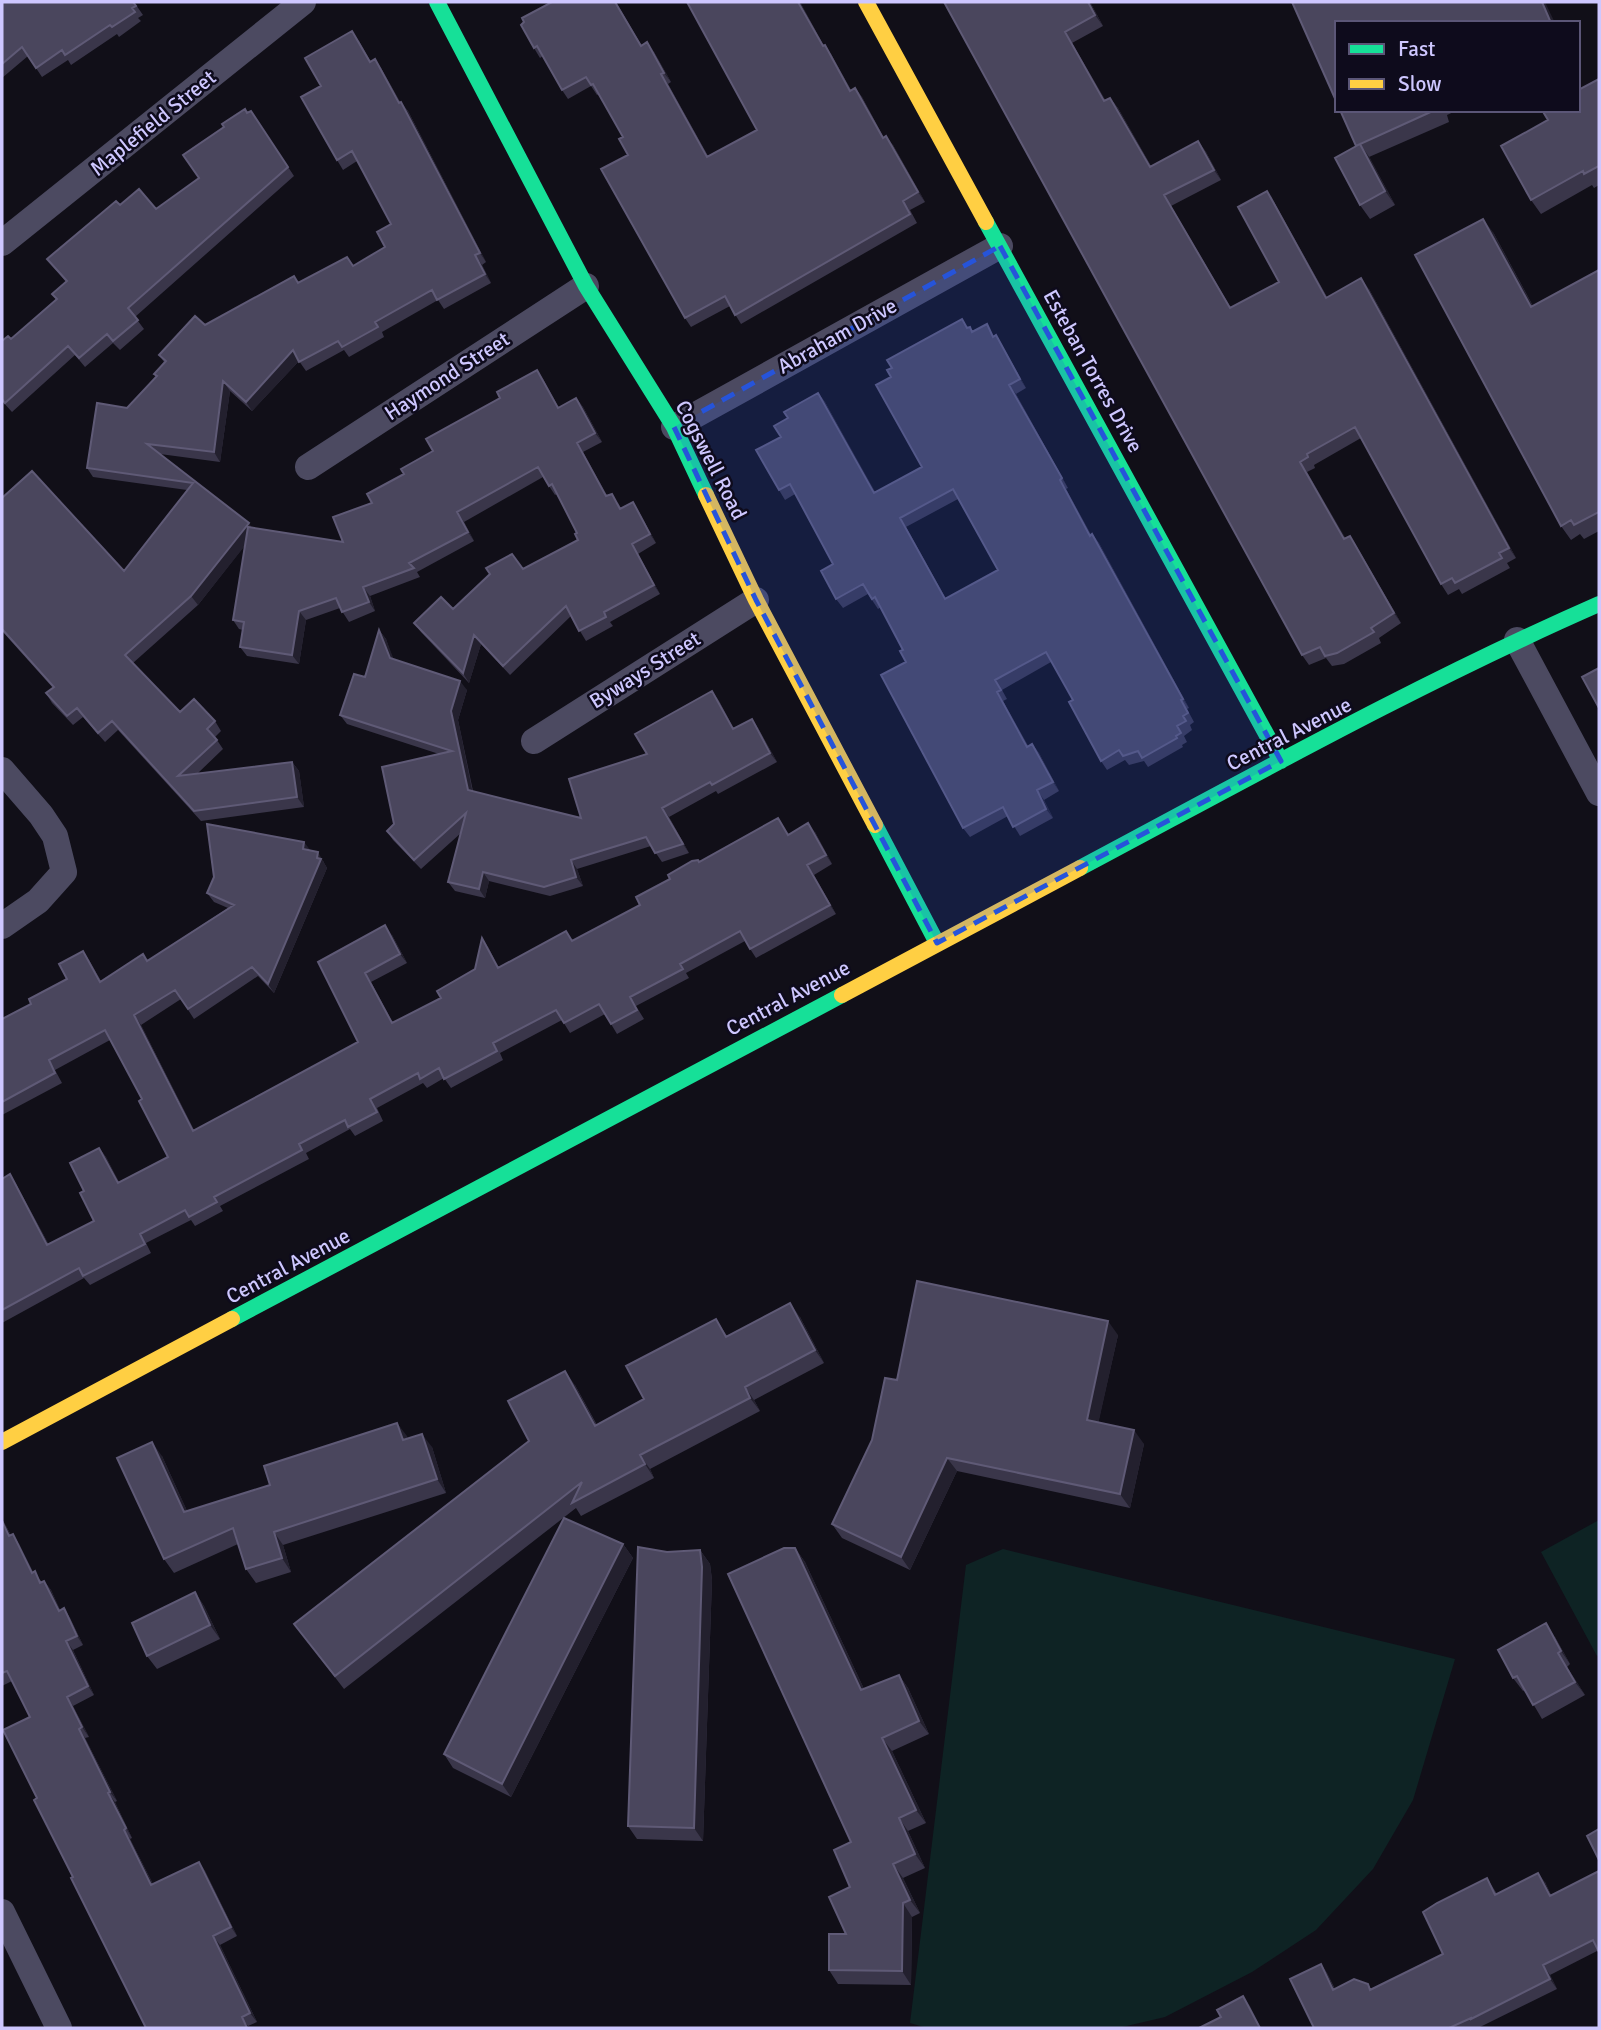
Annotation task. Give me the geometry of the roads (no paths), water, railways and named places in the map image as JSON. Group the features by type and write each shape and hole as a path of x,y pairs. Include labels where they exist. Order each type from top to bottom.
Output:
{"street":[{"name":"Maplefield Street","path":"2,243 303,2"},
{"name":"Cogswell Road","path":"438,2 586,286 674,427 756,600 937,943"},
{"name":"Esteban Torres Drive","path":"866,2 1281,761"},
{"name":"Abraham Drive","path":"674,427 1000,246"},
{"name":"Haymond Street","path":"308,467 586,286"},
{"name":"Byways Street","path":"534,741 756,600"},
{"name":"Central Avenue","path":"2,1442 1281,761 1517,640 1599,604"},
{"path":"1517,640 1599,793"},
{"path":"2,769 55,836 64,872 38,901 2,926"},
{"path":"2,1912 59,2028"}]}
